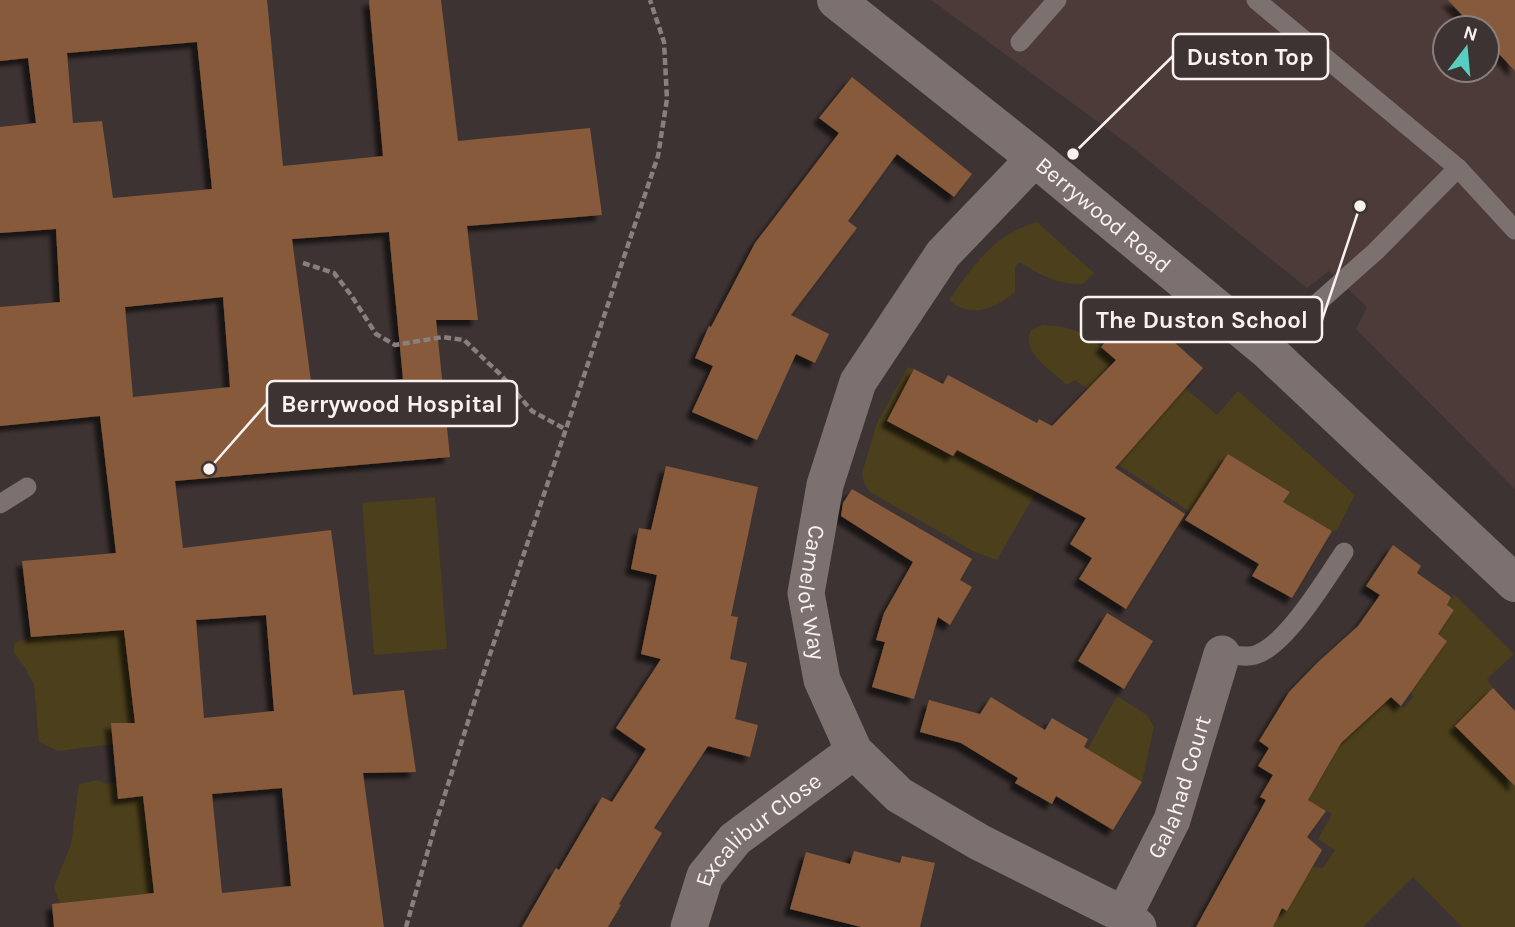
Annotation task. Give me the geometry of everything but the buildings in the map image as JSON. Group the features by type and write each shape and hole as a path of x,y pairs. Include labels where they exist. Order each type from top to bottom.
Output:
{"street":[{"name":"Berrywood Road","path":"836,0 1035,158 1266,349 1515,583"},
{"name":"Camelot Way","path":"1035,158 943,254 858,383 825,485 806,593 822,680 854,751 899,795 979,842 1131,921"},
{"name":"Galahad Court","path":"1131,921 1172,820 1222,654"},
{"name":"Excalibur Close","path":"689,927 705,876 735,839 854,751"}],"lane":[{"path":"1020,42 1057,0"},
{"path":"1256,0 1458,168 1515,230"},
{"path":"1266,349 1376,251 1458,168"},
{"path":"0,504 27,487"},
{"path":"1222,654 1245,656 1260,653 1270,645 1286,631 1344,552"}],"path":[{"path":"406,927 449,781 658,156 667,99 664,42 650,0"},
{"path":"303,263 334,273 376,334 395,345 443,337 464,340 500,374 532,411 565,429"}],"shaded area":[{"path":"931,0 1515,0 1515,489 1356,329 1367,307 1329,271 1307,288 1124,141"},
{"path":"1037,222 1094,273 1083,284 1065,283 1050,278 1019,262 1015,267 1015,292 999,303 983,310 974,310 957,306 949,300 976,263 996,243"},
{"path":"1043,325 1075,330 1115,359 1088,389 1075,380 1067,385 1039,361 1030,346 1031,330"},
{"path":"908,367 914,369 888,421 953,456 986,396 970,457 1031,489 1058,454 997,560 973,551 870,492 864,483 862,473 877,423"},
{"path":"1170,375 1217,415 1238,391 1355,495 1337,530 1332,531 1293,508 1267,530 1290,492 1252,468 1225,493 1209,483 1190,512 1084,442"},
{"path":"435,497 447,649 374,655 362,503"},
{"path":"1454,594 1514,654 1487,679 1493,688 1456,726 1515,786 1515,927 1462,927 1413,877 1363,927 1273,927 1264,902 1312,867 1323,868 1335,850 1318,839 1332,814 1290,790 1308,773 1320,780 1335,754 1333,746 1346,739 1390,696 1404,708 1414,696 1404,686 1454,611 1447,605"},
{"path":"124,630 135,723 112,723 113,744 58,751 39,742 34,685 13,651 15,643 31,637"},
{"path":"1117,696 1147,715 1154,727 1142,782 1087,750"},
{"path":"99,780 106,784 117,783 143,796 154,893 60,903 54,887 71,844 79,784"}],"place":[{"name":"Duston Top","path":"1073,154"},
{"name":"The Duston School","path":"1360,206"},
{"name":"Berrywood Hospital","path":"209,469"}]}
